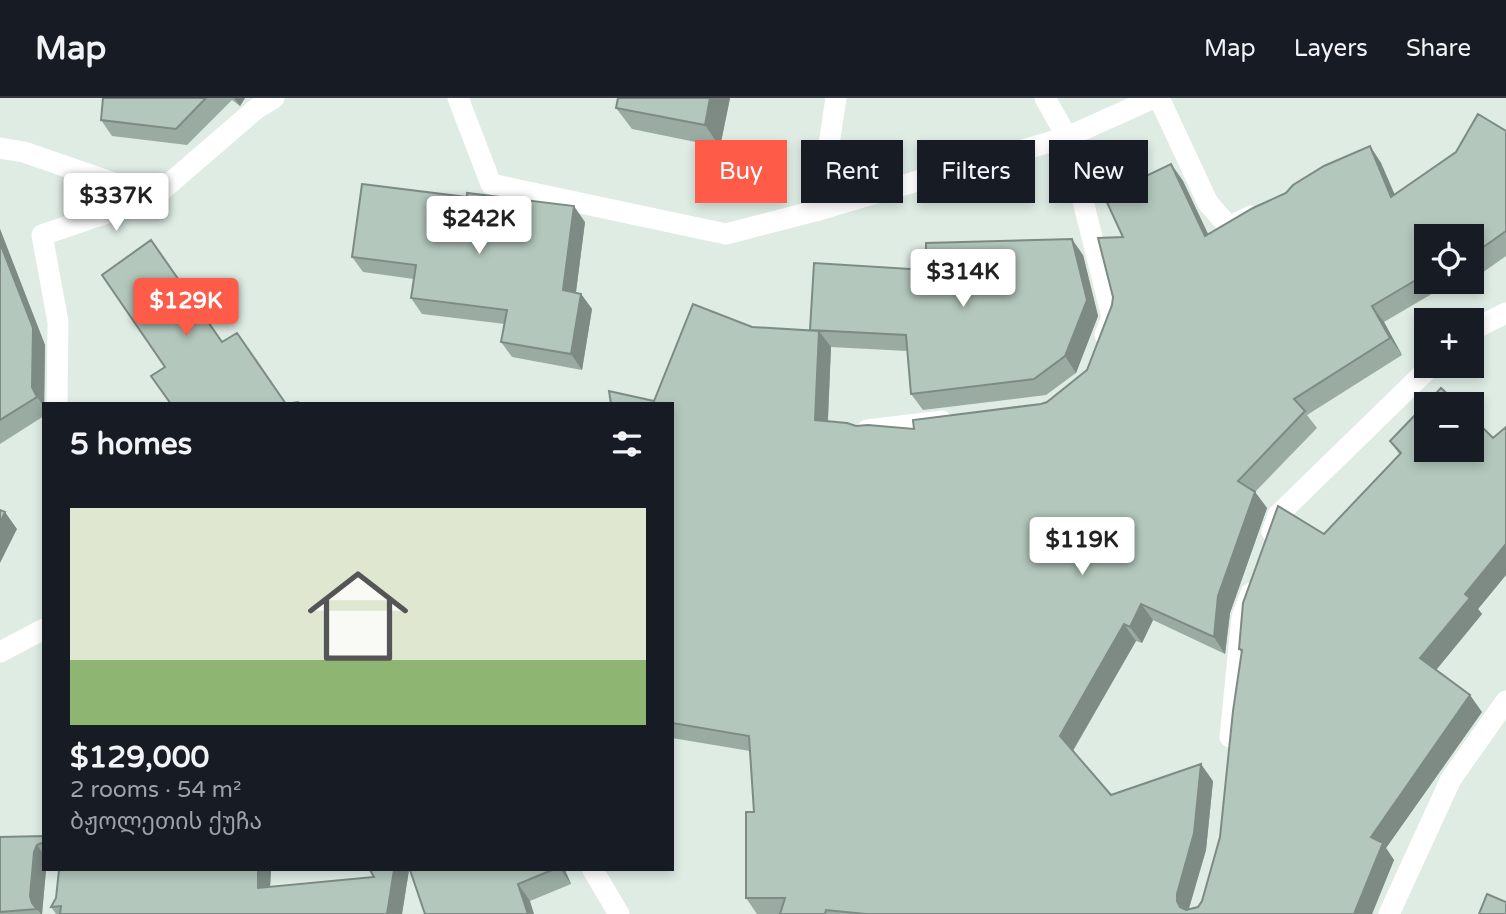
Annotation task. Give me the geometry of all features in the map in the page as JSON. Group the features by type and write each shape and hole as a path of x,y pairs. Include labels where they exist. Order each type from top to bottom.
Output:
{"street":[{"path":"57,402 58,323 43,235 155,197 256,110 274,98"},
{"path":"457,98 491,184 726,234 819,210 1067,137 1156,98 1208,203 1229,227 1266,209"},
{"path":"819,210 836,98"},
{"path":"1045,98 1067,137 1112,317 1097,356"},
{"path":"0,148 24,152 155,197"},
{"path":"1484,324 1506,313"},
{"path":"1264,554 1278,515 1419,378"},
{"path":"867,430 959,419"},
{"path":"1228,755 1242,617 1255,579"},
{"path":"0,652 42,630"},
{"path":"1388,914 1451,779 1506,701"},
{"path":"594,871 619,914"}],"building":[{"path":"103,98 206,98 176,129 101,120"},
{"path":"618,98 710,98 705,125 616,108"},
{"path":"1478,114 1506,131 1506,231 1484,247 1484,224 1414,224 1414,281 1372,306 1390,338 1294,399 1305,411 1238,481 1255,492 1218,596 1214,637 1141,604 1130,627 1124,624 1060,736 1111,795 1201,764 1194,833 1177,894 1180,907 1186,910 1198,907 1220,837 1242,650 1239,649 1243,603 1278,506 1324,534 1401,453 1390,441 1414,416 1414,462 1484,462 1484,429 1493,438 1506,427 1506,544 1465,594 1470,598 1420,658 1470,695 1371,837 1383,843 1354,914 866,914 826,910 825,914 780,914 785,898 746,898 746,812 754,812 749,736 674,723 674,402 611,402 609,391 654,401 693,304 752,327 819,331 815,420 856,426 914,429 913,420 1041,404 1087,370 1113,297 1098,238 1123,237 1107,203 1148,203 1148,175 1171,164 1205,236 1253,208 1286,193 1293,185 1324,166 1370,146 1391,197 1456,152"},
{"path":"362,184 574,206 563,290 581,294 571,354 501,342 507,310 411,298 416,265 352,257"},
{"path":"1072,239 1087,300 1065,356 1034,379 911,394 906,335 810,330 814,263 926,270 926,243"},
{"path":"151,240 222,342 237,333 285,402 170,402 151,376 165,367 102,275"},
{"path":"0,243 33,328 32,387 37,397 0,420"},
{"path":"0,510 5,512 0,523"},
{"path":"42,836 42,843 37,845 34,852 30,896 37,909 0,912 0,837"},
{"path":"59,871 258,871 258,888 374,877 371,871 394,871 387,914 60,914 61,906 51,907 56,898"},
{"path":"410,871 550,871 518,884 528,914 425,914"},
{"path":"1487,894 1506,902 1506,914 1479,914"}]}
